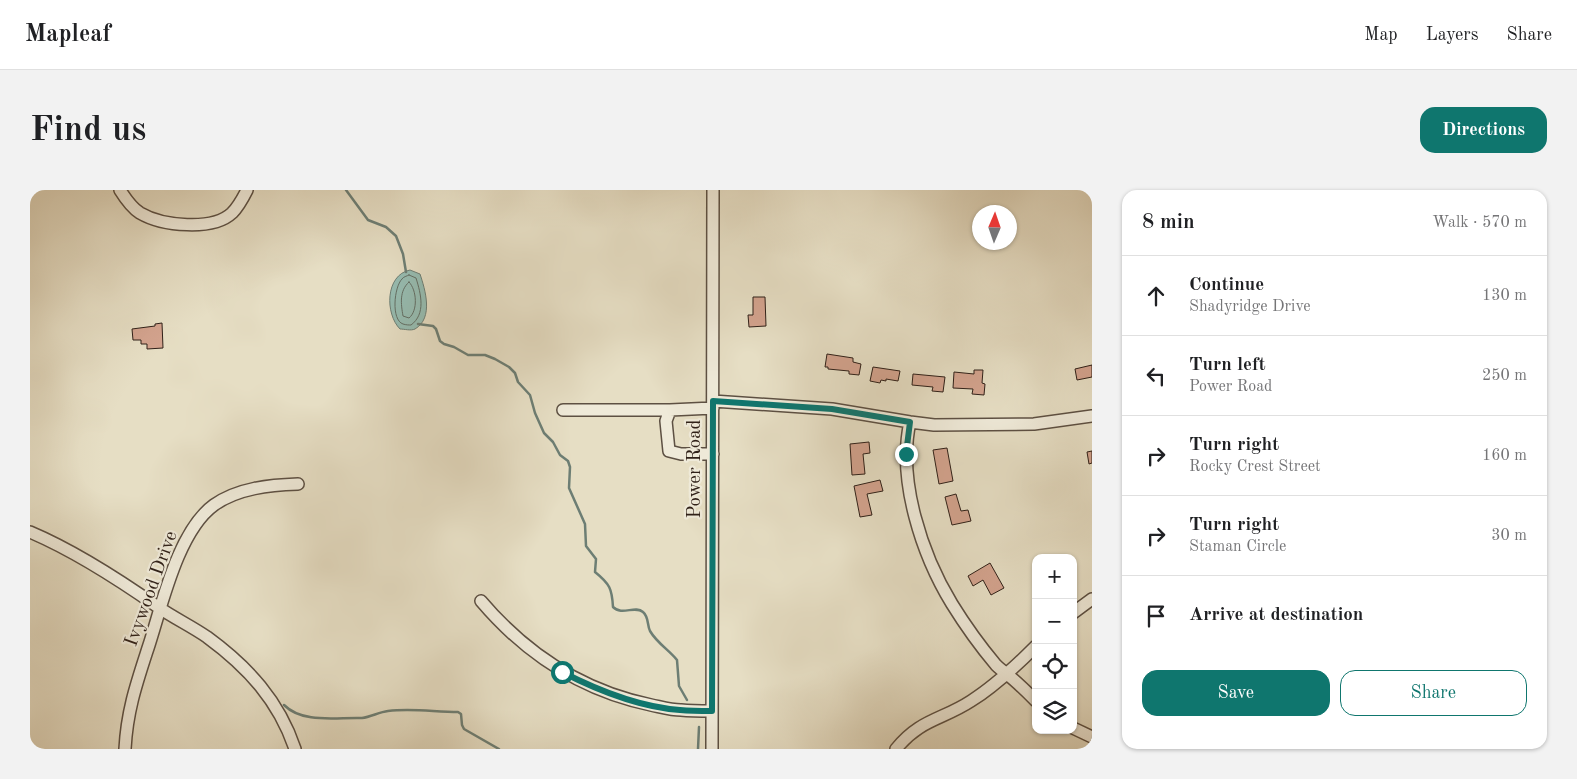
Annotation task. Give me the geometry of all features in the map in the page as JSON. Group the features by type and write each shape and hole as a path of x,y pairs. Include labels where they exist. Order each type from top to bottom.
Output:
{"street":[{"path":"120,190 133,208 141,214 160,222 174,224 202,224 218,221 232,213 247,190"},
{"name":"Power Road","path":"712,749 713,190"},
{"path":"563,410 670,410 713,405 832,409 910,422 943,425 1034,424 1092,416"},
{"path":"670,410 666,421 669,451 681,454 713,454"},
{"path":"910,422 906,454 908,479 920,531 929,558 957,612 998,668 1032,697"},
{"name":"Ivywood Drive","path":"125,749 126,726 135,684 180,554 194,525 214,505 229,497 251,489 298,484"},
{"path":"30,532 128,586 206,636 236,659 270,697 287,726 295,749"},
{"path":"1077,610 1092,599"},
{"path":"481,601 514,636 555,667 580,681 628,700 680,710 712,711"},
{"path":"896,749 914,730 969,703 1007,674 1032,650"},
{"path":"1077,730 1092,737"}],"water":[{"path":"410,270 420,274 426,295 426,311 421,324 415,329 410,330 400,329 395,322 390,305 390,296 396,279 402,273"}],"building":[{"path":"753,297 765,297 766,326 749,327 748,315 753,315"},
{"path":"162,323 163,348 147,349 147,344 141,344 141,340 133,340 132,329 155,326 155,324"},
{"path":"827,354 853,358 853,362 861,364 859,375 849,374 849,371 828,369 828,367 825,367"},
{"path":"1092,365 1092,377 1077,380 1075,369"},
{"path":"873,367 900,371 898,381 886,379 886,381 881,380 880,383 870,381"},
{"path":"974,370 983,370 982,383 985,384 984,395 972,394 973,389 953,388 954,372 974,374"},
{"path":"913,374 945,377 943,392 932,391 933,387 912,385"},
{"path":"869,442 870,453 863,454 865,474 852,475 850,444"},
{"path":"947,448 953,481 939,484 933,450"},
{"path":"1092,451 1092,463 1089,464 1087,452"},
{"path":"880,480 883,491 867,494 872,515 860,517 854,486"},
{"path":"956,494 961,511 968,510 971,521 952,525 945,497"},
{"path":"990,563 1004,588 991,595 983,580 973,586 968,576"}],"waterway":[{"path":"346,190 368,220 386,227 396,236 403,254 406,272"},
{"path":"418,324 433,326 440,341 444,344 468,355 485,355 495,359 515,373 518,382 530,395 535,413 544,433 553,442 560,455 568,461 570,467 569,488 585,524 586,546 596,559 595,572 609,587 613,607 620,611 640,610 645,614 649,629 653,635 677,660 679,686 687,700"},
{"path":"284,705 301,715 321,718 362,718 397,710 458,712 461,714 464,729 499,749"},
{"path":"698,749 699,727"}],"route":[{"path":"562,672 602,691 628,700 680,710 712,711 713,401 832,409 910,422 906,454"}]}
